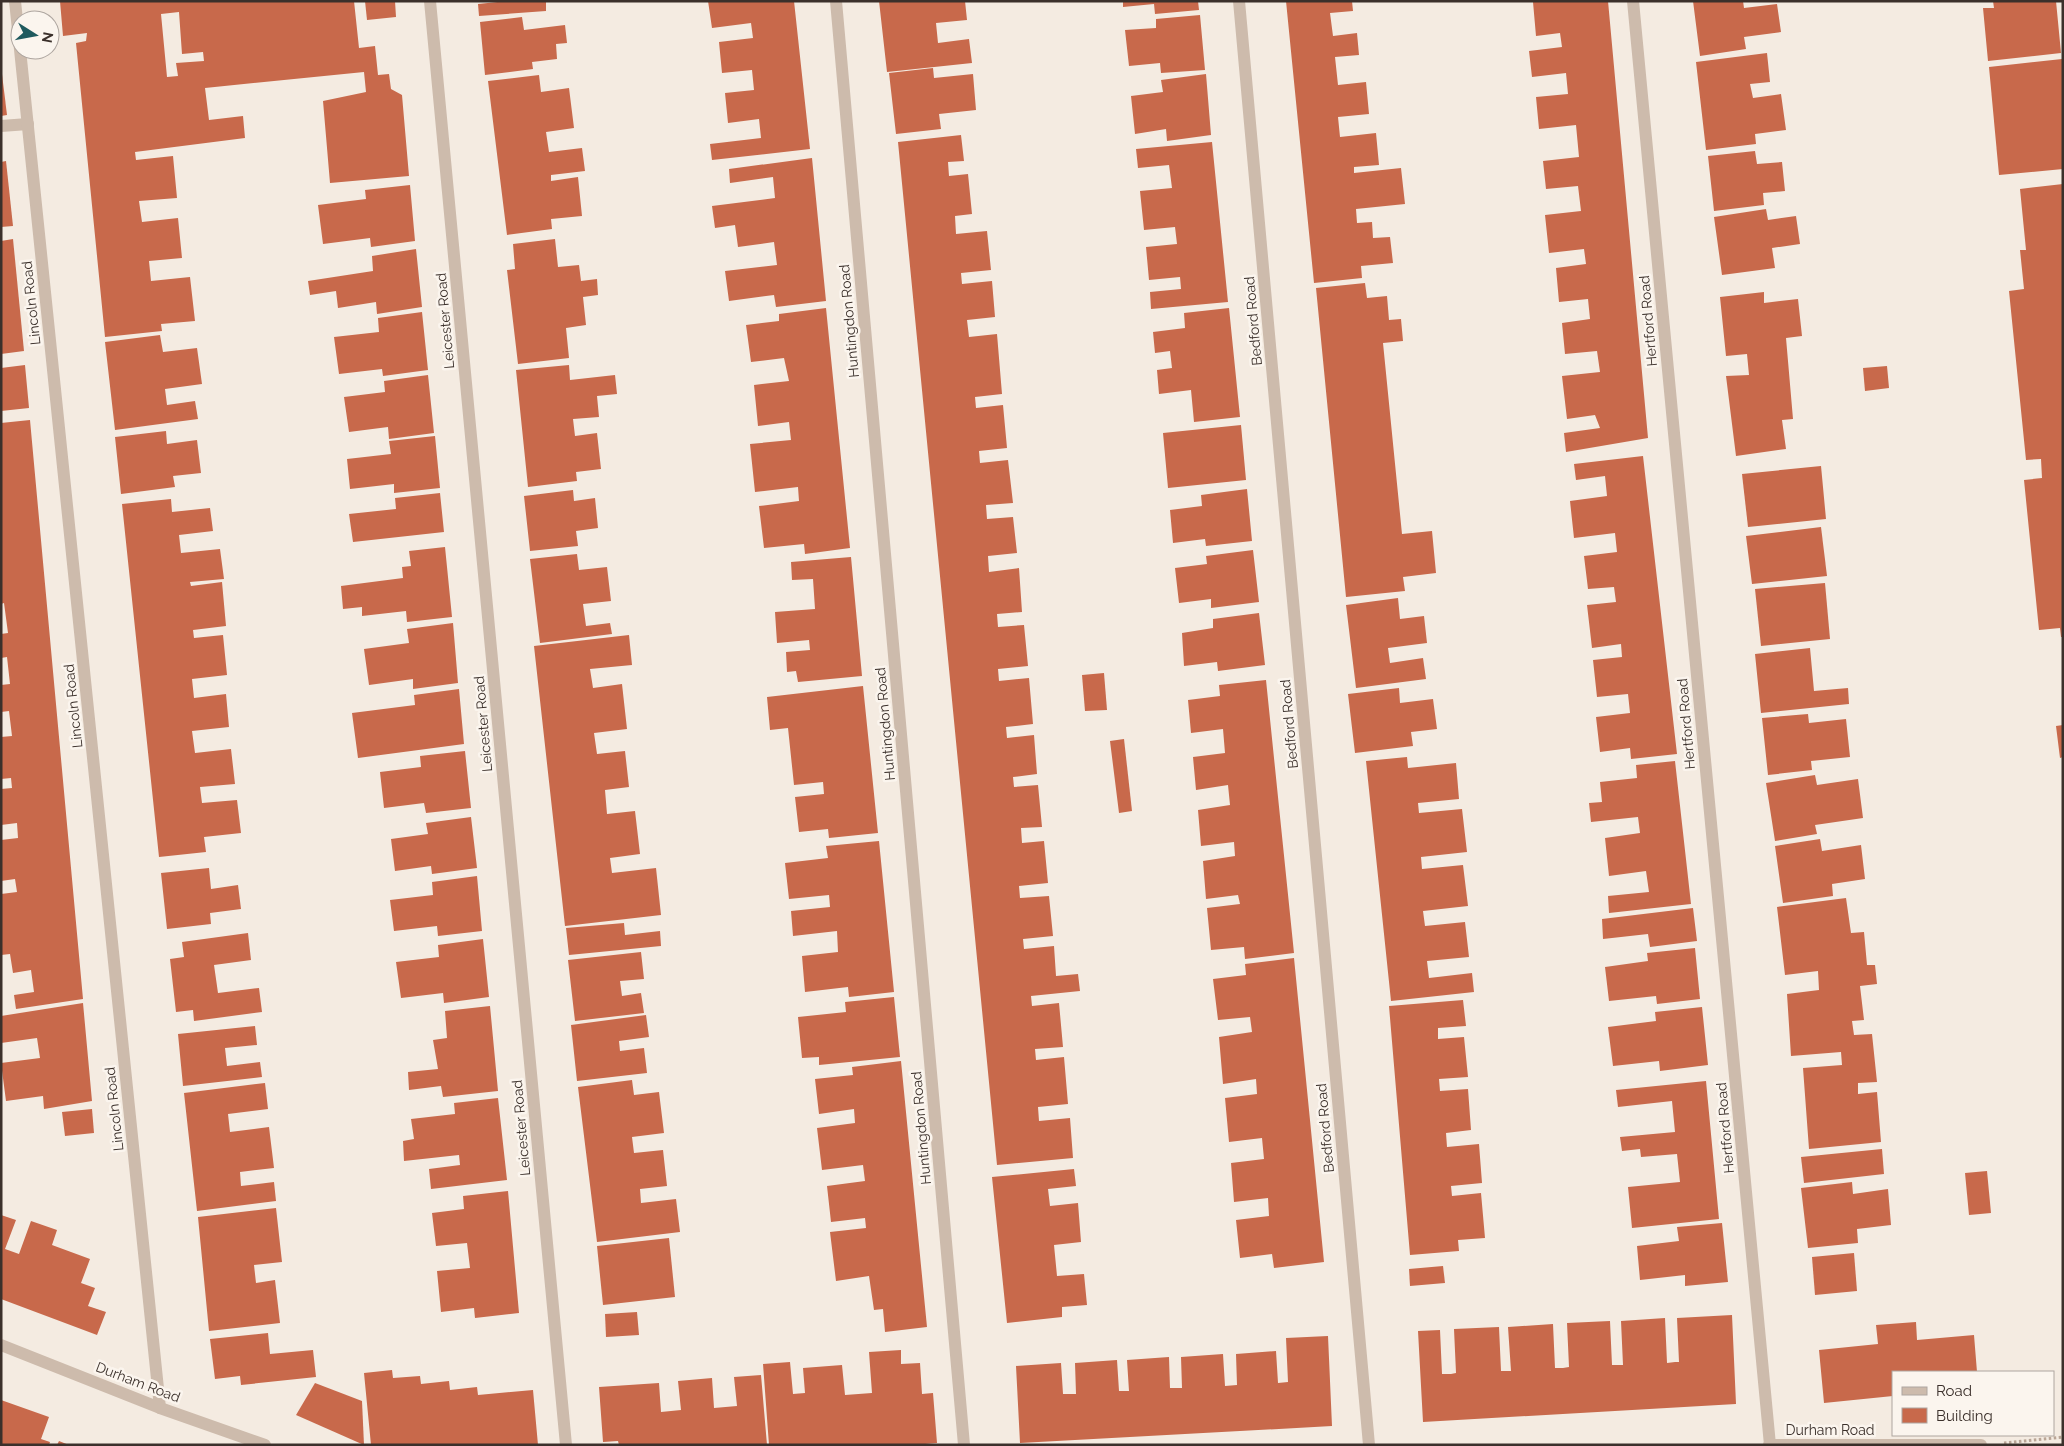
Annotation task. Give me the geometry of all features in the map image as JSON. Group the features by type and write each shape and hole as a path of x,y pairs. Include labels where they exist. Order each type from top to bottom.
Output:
{"street":[{"name":"Lincoln Road","path":"15,1 160,1408"},
{"name":"Leicester Road","path":"430,1 566,1445"},
{"name":"Huntingdon Road","path":"836,1 964,1445"},
{"name":"Bedford Road","path":"1239,1 1369,1445"},
{"name":"Hertford Road","path":"1633,1 1769,1445"},
{"path":"1,126 28,124"},
{"name":"Durham Road","path":"1,1345 160,1408 265,1445"},
{"name":"Durham Road","path":"1769,1445 1981,1445"}],"path":[{"path":"1981,1445 2063,1437"}],"building":[{"path":"60,1 354,1 359,48 375,46 378,75 389,74 391,89 402,95 409,176 330,183 323,101 366,92 364,72 205,88 209,120 243,116 245,138 135,152 136,160 173,156 177,198 139,201 142,222 178,218 182,258 149,261 151,281 190,277 195,321 161,324 162,331 105,337 76,43 86,41 87,33 63,36","holes":["179,12 182,54 203,52 204,61 176,63 178,76 167,77 161,14"]},
{"path":"365,1 395,1 396,17 367,20"},
{"path":"507,1 546,1 546,11 479,16 478,4"},
{"path":"708,1 794,1 810,149 712,160 710,144 761,138 759,119 728,123 725,93 754,90 752,70 722,73 719,42 753,38 751,23 712,28"},
{"path":"879,1 965,1 967,20 936,23 938,43 969,39 972,63 887,72"},
{"path":"1123,1 1198,1 1199,10 1155,14 1154,4 1123,7"},
{"path":"1286,1 1352,1 1353,11 1330,13 1333,36 1357,33 1359,55 1335,57 1338,85 1366,82 1369,114 1338,117 1340,137 1376,133 1379,165 1354,167 1354,173 1401,168 1405,204 1356,209 1357,223 1372,222 1373,238 1390,237 1393,263 1361,266 1362,278 1314,283"},
{"path":"1608,1 1648,438 1566,452 1564,433 1600,428 1595,415 1567,419 1562,376 1600,372 1597,351 1565,354 1562,323 1590,319 1588,299 1559,302 1556,268 1586,264 1584,249 1549,253 1545,215 1581,211 1578,186 1546,189 1543,161 1579,157 1576,125 1539,129 1536,97 1568,94 1566,73 1532,77 1529,51 1562,47 1560,33 1536,36 1533,2"},
{"path":"1693,1 1743,1 1744,8 1777,4 1781,32 1744,37 1746,49 1700,56"},
{"path":"1993,1 2056,1 2061,53 1988,61 1983,8 1994,8"},
{"path":"1200,15 1205,70 1161,73 1160,63 1129,66 1125,30 1156,28 1156,19"},
{"path":"522,17 524,30 565,25 567,43 556,44 557,59 532,62 533,69 485,75 480,22"},
{"path":"1767,53 1770,82 1750,84 1753,98 1781,94 1786,130 1755,134 1756,144 1706,150 1696,62"},
{"path":"2062,59 2063,169 1999,175 1989,67"},
{"path":"1,66 7,115 1,116"},
{"path":"933,68 934,78 973,74 976,110 939,114 941,129 896,134 889,73"},
{"path":"1206,74 1211,135 1167,141 1166,129 1135,134 1131,96 1163,92 1161,80"},
{"path":"539,75 541,92 569,88 574,128 546,132 549,152 582,148 585,171 551,175 551,181 578,177 582,216 551,219 552,229 507,235 488,81"},
{"path":"961,135 964,161 948,162 949,176 968,174 972,214 955,216 956,234 987,231 991,270 961,273 962,284 992,281 995,317 967,320 969,337 997,334 1002,394 975,397 976,408 1003,405 1007,448 979,451 980,463 1008,460 1013,503 986,505 987,519 1013,517 1017,553 988,556 989,572 1019,568 1022,612 997,614 998,627 1024,625 1028,666 998,669 999,681 1029,678 1033,724 1006,727 1007,738 1034,735 1037,774 1013,777 1014,787 1038,785 1042,827 1021,828 1022,843 1044,841 1048,883 1019,886 1020,898 1049,896 1053,936 1023,939 1024,949 1054,946 1056,976 1078,974 1080,991 1031,996 1032,1006 1059,1003 1063,1047 1035,1049 1036,1060 1064,1057 1068,1104 1038,1107 1039,1121 1070,1118 1073,1158 997,1165 898,142"},
{"path":"1212,142 1228,302 1151,309 1150,292 1181,289 1180,277 1149,280 1146,247 1177,244 1175,227 1144,230 1140,191 1172,188 1169,165 1138,168 1136,149"},
{"path":"1755,151 1757,164 1782,162 1785,191 1763,193 1764,205 1714,211 1708,156"},
{"path":"812,158 826,301 776,307 774,295 729,301 725,271 777,265 774,242 738,247 735,225 715,228 712,206 775,198 773,177 730,183 729,169"},
{"path":"6,161 13,226 1,227 1,162"},
{"path":"2063,184 2063,637 2061,637 2060,628 2039,630 2024,480 2042,478 2041,459 2026,460 2009,291 2024,289 2020,250 2026,250 2020,189"},
{"path":"410,185 415,241 371,247 370,238 323,244 318,205 366,199 365,190"},
{"path":"1766,209 1768,220 1796,216 1800,244 1772,248 1775,268 1722,275 1714,217"},
{"path":"13,239 24,351 1,354 1,241"},
{"path":"555,239 558,267 579,265 581,281 597,279 598,295 583,297 586,325 566,328 569,358 518,364 507,270 515,269 513,244"},
{"path":"416,249 422,307 377,314 376,302 338,308 336,291 310,295 308,281 373,271 372,256"},
{"path":"1365,283 1367,298 1387,296 1389,320 1401,319 1403,341 1383,343 1402,534 1432,531 1436,573 1403,577 1405,591 1346,597 1316,288"},
{"path":"1764,292 1764,303 1798,299 1802,336 1786,338 1793,419 1782,420 1786,449 1736,456 1726,376 1749,375 1747,354 1726,356 1720,297"},
{"path":"826,308 850,548 805,554 804,544 764,548 759,506 799,501 798,487 755,492 750,444 791,440 789,422 758,426 754,385 789,381 784,358 751,362 746,325 779,321 779,314"},
{"path":"1229,308 1240,417 1194,422 1191,390 1159,394 1157,370 1172,368 1170,351 1155,353 1153,332 1185,328 1184,313"},
{"path":"422,312 428,370 383,376 382,369 339,374 334,337 379,332 378,318"},
{"path":"160,335 163,352 197,348 202,384 165,389 167,405 195,401 198,419 115,430 105,342"},
{"path":"25,365 29,408 1,411 1,368"},
{"path":"569,365 570,380 615,375 617,394 597,396 599,417 573,419 575,436 597,433 601,469 576,472 577,481 528,487 516,370"},
{"path":"1887,366 1889,388 1865,391 1863,368"},
{"path":"428,375 434,433 389,439 388,427 349,432 344,397 385,392 384,381"},
{"path":"30,420 83,999 16,1009 14,995 34,992 31,970 13,973 10,954 1,955 1,894 17,892 15,879 1,881 1,840 18,838 17,823 1,825 1,789 12,788 11,778 1,779 1,737 12,736 9,711 1,712 1,685 10,684 7,657 1,658 1,634 8,633 4,603 1,604 1,423"},
{"path":"1241,425 1246,480 1168,488 1163,433"},
{"path":"166,431 167,444 197,440 201,473 173,476 175,487 121,494 115,437"},
{"path":"435,436 440,488 394,493 394,484 350,489 347,459 391,454 389,441"},
{"path":"1643,456 1677,754 1631,759 1630,748 1600,752 1596,717 1630,713 1628,694 1597,697 1593,660 1622,657 1621,644 1592,648 1587,605 1616,602 1614,587 1588,589 1584,556 1617,552 1615,533 1574,538 1570,501 1607,496 1605,476 1576,480 1574,464"},
{"path":"1821,466 1826,519 1748,527 1742,474"},
{"path":"1247,489 1252,541 1206,546 1205,539 1173,543 1170,510 1202,506 1201,495"},
{"path":"573,490 574,501 595,498 598,528 576,531 578,546 530,551 524,496"},
{"path":"440,493 444,532 353,542 349,514 396,509 395,498"},
{"path":"171,499 172,512 210,508 213,531 179,535 181,553 220,549 224,579 190,582 191,586 222,582 226,626 193,630 194,638 223,635 227,675 192,679 194,698 226,694 229,727 192,731 195,753 231,749 235,784 200,787 202,803 237,800 241,833 204,837 206,852 159,857 122,504"},
{"path":"1821,527 1827,576 1752,584 1746,536"},
{"path":"445,547 452,617 407,622 406,611 362,616 362,607 343,609 341,586 403,578 402,567 411,566 409,551"},
{"path":"1253,550 1259,602 1211,608 1211,599 1179,603 1175,568 1207,564 1206,556"},
{"path":"577,554 579,570 607,567 611,601 583,604 586,626 610,623 612,634 540,643 530,559"},
{"path":"851,557 862,676 798,682 796,671 787,672 786,652 810,650 809,640 777,643 775,612 815,609 813,579 792,580 791,562"},
{"path":"1825,583 1830,639 1761,646 1755,589"},
{"path":"1398,598 1400,619 1424,616 1427,643 1388,648 1390,663 1423,658 1426,679 1356,688 1346,605"},
{"path":"1259,613 1265,665 1218,671 1217,662 1184,666 1182,633 1213,628 1213,619"},
{"path":"453,623 458,683 413,689 413,679 369,685 364,649 409,643 407,629"},
{"path":"629,635 632,665 590,669 593,688 622,684 627,729 594,733 597,754 625,751 629,787 605,790 607,814 635,811 640,854 610,858 612,873 656,868 661,915 565,926 534,646"},
{"path":"1810,648 1814,691 1848,688 1849,704 1761,713 1755,654"},
{"path":"1104,673 1107,710 1085,711 1082,675"},
{"path":"1266,680 1294,953 1245,959 1244,947 1211,950 1207,908 1240,904 1238,895 1206,899 1203,861 1235,856 1234,842 1201,846 1198,810 1230,805 1228,785 1196,790 1193,757 1225,753 1223,729 1191,733 1188,700 1220,696 1219,685"},
{"path":"863,686 878,833 829,838 828,829 799,832 795,797 824,794 823,782 794,785 788,728 770,730 767,697"},
{"path":"1399,688 1400,703 1433,699 1437,729 1411,732 1413,746 1355,753 1348,694"},
{"path":"459,689 464,744 358,758 352,713 415,705 414,695"},
{"path":"1808,714 1809,723 1846,719 1850,757 1811,761 1812,770 1768,775 1762,718"},
{"path":"2063,725 2063,757 2060,758 2056,726"},
{"path":"1124,739 1132,811 1119,813 1110,741"},
{"path":"465,751 471,808 426,813 424,803 384,808 380,772 421,767 420,756"},
{"path":"1407,757 1408,768 1456,763 1459,799 1418,803 1419,813 1462,809 1467,852 1421,857 1422,869 1463,865 1468,906 1423,911 1425,926 1465,922 1469,957 1427,961 1429,978 1472,973 1474,992 1391,1001 1366,761"},
{"path":"1675,761 1691,904 1609,913 1608,896 1649,892 1646,871 1609,876 1605,838 1640,833 1638,817 1591,822 1589,803 1602,802 1600,782 1637,778 1636,765"},
{"path":"1815,775 1817,785 1858,779 1863,818 1815,825 1817,834 1775,841 1766,783"},
{"path":"471,817 477,868 432,874 431,866 395,871 391,839 428,834 426,823"},
{"path":"1820,839 1822,851 1861,845 1865,879 1832,884 1833,896 1783,903 1775,846"},
{"path":"879,841 894,992 849,997 848,987 805,992 802,956 838,952 837,931 793,936 791,911 830,907 829,895 789,899 785,863 828,858 826,846"},
{"path":"209,868 211,889 238,885 241,909 210,913 211,924 167,929 161,873"},
{"path":"477,876 482,931 438,936 437,926 394,931 390,900 433,895 432,882"},
{"path":"1846,898 1851,933 1864,932 1867,965 1875,965 1877,984 1860,986 1864,1020 1852,1021 1854,1035 1872,1034 1877,1082 1858,1083 1858,1094 1877,1092 1881,1142 1809,1149 1803,1068 1842,1065 1841,1052 1791,1056 1787,994 1819,990 1818,971 1785,975 1777,907"},
{"path":"1693,908 1697,941 1650,947 1648,934 1603,939 1602,919"},
{"path":"624,923 625,935 660,931 661,946 569,955 566,928"},
{"path":"248,933 251,960 214,965 218,993 259,988 262,1012 194,1021 193,1010 176,1012 170,959 184,957 182,942"},
{"path":"483,939 489,997 444,1003 443,993 401,998 396,962 439,957 438,945"},
{"path":"1695,948 1700,999 1657,1004 1656,996 1609,1001 1605,967 1648,961 1647,953"},
{"path":"641,952 644,979 620,981 622,996 641,993 644,1013 575,1021 568,960"},
{"path":"1294,958 1324,1262 1274,1268 1272,1254 1240,1258 1236,1220 1269,1216 1268,1198 1234,1202 1231,1163 1264,1159 1262,1138 1229,1142 1225,1098 1257,1094 1256,1079 1223,1084 1219,1037 1252,1032 1250,1017 1218,1020 1213,979 1246,975 1245,964"},
{"path":"894,997 900,1057 819,1065 819,1057 802,1058 798,1017 846,1012 845,1002"},
{"path":"1463,1000 1466,1026 1438,1028 1438,1039 1464,1037 1468,1077 1439,1079 1440,1091 1468,1089 1471,1130 1446,1133 1447,1147 1479,1144 1482,1183 1451,1186 1452,1196 1481,1193 1485,1238 1458,1240 1459,1251 1410,1255 1389,1006"},
{"path":"83,1003 92,1101 44,1109 43,1096 6,1101 1,1063 40,1058 37,1038 1,1043 1,1016"},
{"path":"490,1006 498,1091 443,1097 441,1086 409,1090 408,1072 438,1069 433,1040 447,1038 445,1011"},
{"path":"1702,1007 1708,1065 1660,1071 1659,1061 1613,1066 1608,1027 1656,1021 1655,1012"},
{"path":"646,1015 649,1037 619,1041 620,1051 644,1048 647,1073 577,1081 571,1025"},
{"path":"255,1026 257,1045 225,1048 227,1066 260,1062 262,1077 183,1086 178,1034"},
{"path":"901,1061 927,1327 885,1332 883,1309 874,1310 869,1276 836,1281 830,1232 866,1228 865,1218 831,1222 827,1186 865,1181 863,1165 822,1170 817,1128 855,1123 854,1109 819,1114 815,1079 853,1075 852,1067"},
{"path":"632,1080 634,1095 659,1092 664,1133 632,1137 634,1153 663,1150 667,1186 640,1189 641,1203 676,1199 680,1232 597,1242 578,1087"},
{"path":"1706,1081 1719,1219 1632,1228 1628,1187 1680,1182 1677,1154 1641,1157 1640,1149 1622,1151 1620,1137 1675,1132 1672,1101 1618,1107 1616,1090"},
{"path":"265,1083 268,1109 228,1114 230,1132 269,1127 274,1168 240,1172 241,1186 274,1182 276,1201 197,1211 184,1093"},
{"path":"498,1098 507,1180 431,1189 429,1169 460,1165 459,1155 404,1161 403,1141 414,1139 411,1119 455,1114 454,1103"},
{"path":"92,1109 94,1133 65,1136 62,1112"},
{"path":"1882,1149 1884,1174 1804,1183 1801,1157"},
{"path":"1074,1169 1076,1186 1048,1189 1050,1206 1078,1203 1081,1242 1054,1245 1057,1276 1084,1274 1087,1305 1062,1307 1062,1317 1007,1323 992,1177"},
{"path":"1987,1171 1991,1213 1969,1215 1965,1173"},
{"path":"1852,1182 1853,1194 1888,1189 1891,1225 1857,1229 1858,1243 1808,1248 1801,1188"},
{"path":"508,1191 519,1313 475,1318 474,1308 441,1312 437,1271 470,1268 467,1243 436,1246 432,1213 464,1209 463,1196"},
{"path":"276,1208 282,1262 254,1265 256,1283 275,1280 280,1323 209,1331 198,1217"},
{"path":"1,1215 16,1220 5,1249 19,1254 31,1221 57,1230 52,1245 90,1259 81,1283 95,1288 88,1306 106,1312 97,1335 1,1299"},
{"path":"1722,1223 1728,1282 1685,1286 1685,1275 1640,1280 1637,1246 1679,1241 1677,1227"},
{"path":"669,1238 675,1297 603,1305 597,1246"},
{"path":"1854,1253 1857,1291 1815,1295 1812,1257"},
{"path":"1443,1266 1445,1283 1410,1286 1409,1269"},
{"path":"637,1312 639,1335 606,1337 605,1314"},
{"path":"1732,1315 1736,1404 1423,1422 1418,1331 1440,1330 1442,1374 1451,1374 1456,1373 1454,1329 1499,1327 1501,1371 1511,1371 1508,1327 1553,1324 1555,1368 1563,1368 1569,1367 1567,1323 1610,1321 1612,1365 1623,1365 1621,1321 1665,1318 1667,1363 1679,1362 1677,1318"},
{"path":"1916,1322 1917,1340 1974,1335 1977,1371 1892,1371 1892,1396 1824,1403 1819,1350 1878,1344 1876,1325"},
{"path":"268,1333 270,1354 313,1350 316,1377 241,1385 240,1376 215,1379 210,1339"},
{"path":"1328,1336 1332,1426 1020,1443 1016,1366 1061,1363 1063,1394 1076,1394 1075,1363 1117,1360 1119,1391 1129,1391 1127,1360 1169,1357 1170,1388 1182,1388 1181,1357 1223,1354 1225,1386 1237,1385 1236,1354 1276,1351 1278,1383 1288,1382 1286,1338"},
{"path":"901,1350 901,1364 920,1363 922,1394 933,1393 937,1443 914,1445 769,1445 763,1364 790,1362 793,1394 805,1393 803,1368 842,1365 845,1395 872,1393 869,1352"},
{"path":"392,1370 393,1378 420,1376 421,1384 449,1381 450,1390 477,1387 478,1395 533,1390 538,1445 371,1445 364,1373"},
{"path":"761,1375 767,1445 619,1445 618,1441 603,1442 599,1387 659,1383 661,1412 681,1410 678,1381 712,1378 714,1408 737,1406 734,1377"},
{"path":"315,1383 362,1401 364,1445 296,1415"},
{"path":"1,1400 49,1417 41,1439 50,1442 49,1445 1,1445"},
{"path":"59,1441 69,1445 57,1445"}]}
